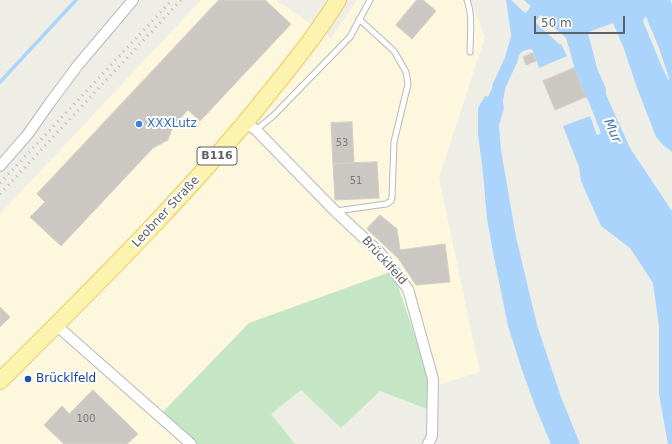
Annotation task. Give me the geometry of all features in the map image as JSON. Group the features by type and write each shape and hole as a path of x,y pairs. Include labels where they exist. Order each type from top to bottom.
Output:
{"main road":[{"name":"Leobner Straße","path":"0,381 96,285 193,183 251,126 289,68 335,5"}],"street":[{"path":"0,166 28,134 78,65 133,0"},
{"name":"Brücklfeld","path":"251,126 335,211 380,253 408,289 433,379 432,436 428,444"},
{"path":"56,325 191,444"}],"lane":[{"path":"251,126 273,116 350,37 370,0"},
{"path":"467,0 470,11 470,52"},
{"path":"335,211 386,204 391,201 394,142 408,84 406,72 394,51 359,18"}],"shaded area":[{"path":"201,0 276,0 331,38 357,0 470,0 485,37 439,178 480,372 432,387 393,272 189,444 0,444 0,214"}],"green space":[{"path":"393,271 432,387 432,411 380,391 341,428 301,390 271,414 295,444 189,444 160,415 249,323"}],"water":[{"path":"506,0 511,0 559,44 561,44 567,56 539,68 531,49 521,52 516,62 507,58 511,49 512,41"},
{"path":"524,0 670,0 672,4 672,152 656,137 613,23 583,34 587,48 571,54 566,38","holes":["646,17 659,48 669,78 668,80 643,21"]},
{"path":"592,60 630,148 672,211 672,444 668,444 659,394 659,327 653,283 630,248 601,226 581,181 579,167 563,126 590,116 597,135 601,133 575,67"},
{"path":"494,84 504,88 502,93 504,95 502,98 504,108 499,126 501,150 516,237 537,325 561,397 580,444 551,444 535,406 508,326 487,219 478,134 478,108 485,96 488,97"}],"building":[{"name":"XXXLutz","path":"219,0 265,0 291,24 200,121 188,110 173,126 168,140 153,148 61,246 30,217 45,202 37,194"},
{"path":"417,0 423,0 436,11 412,39 396,25"},
{"path":"533,53 536,61 526,65 523,57"},
{"path":"574,68 586,97 555,110 543,81"},
{"path":"352,122 354,163 333,164 331,123"},
{"path":"377,162 379,198 335,200 333,164"},
{"path":"380,215 397,229 400,250 445,244 450,282 416,285 398,258 367,229"},
{"path":"0,307 10,317 0,327"},
{"path":"93,390 138,434 127,444 64,444 44,425 62,406 69,414"}],"waterway":[{"path":"0,82 76,0"},
{"path":"496,103 499,86 511,60 519,32 540,5 547,0"},
{"name":"Mur","path":"568,0 587,73 595,91"}],"railway":[{"path":"0,183 172,0"},
{"path":"0,194 181,0"}],"place":[{"name":"XXXLutz","path":"139,124"},
{"name":"Brücklfeld","path":"28,379"}]}
